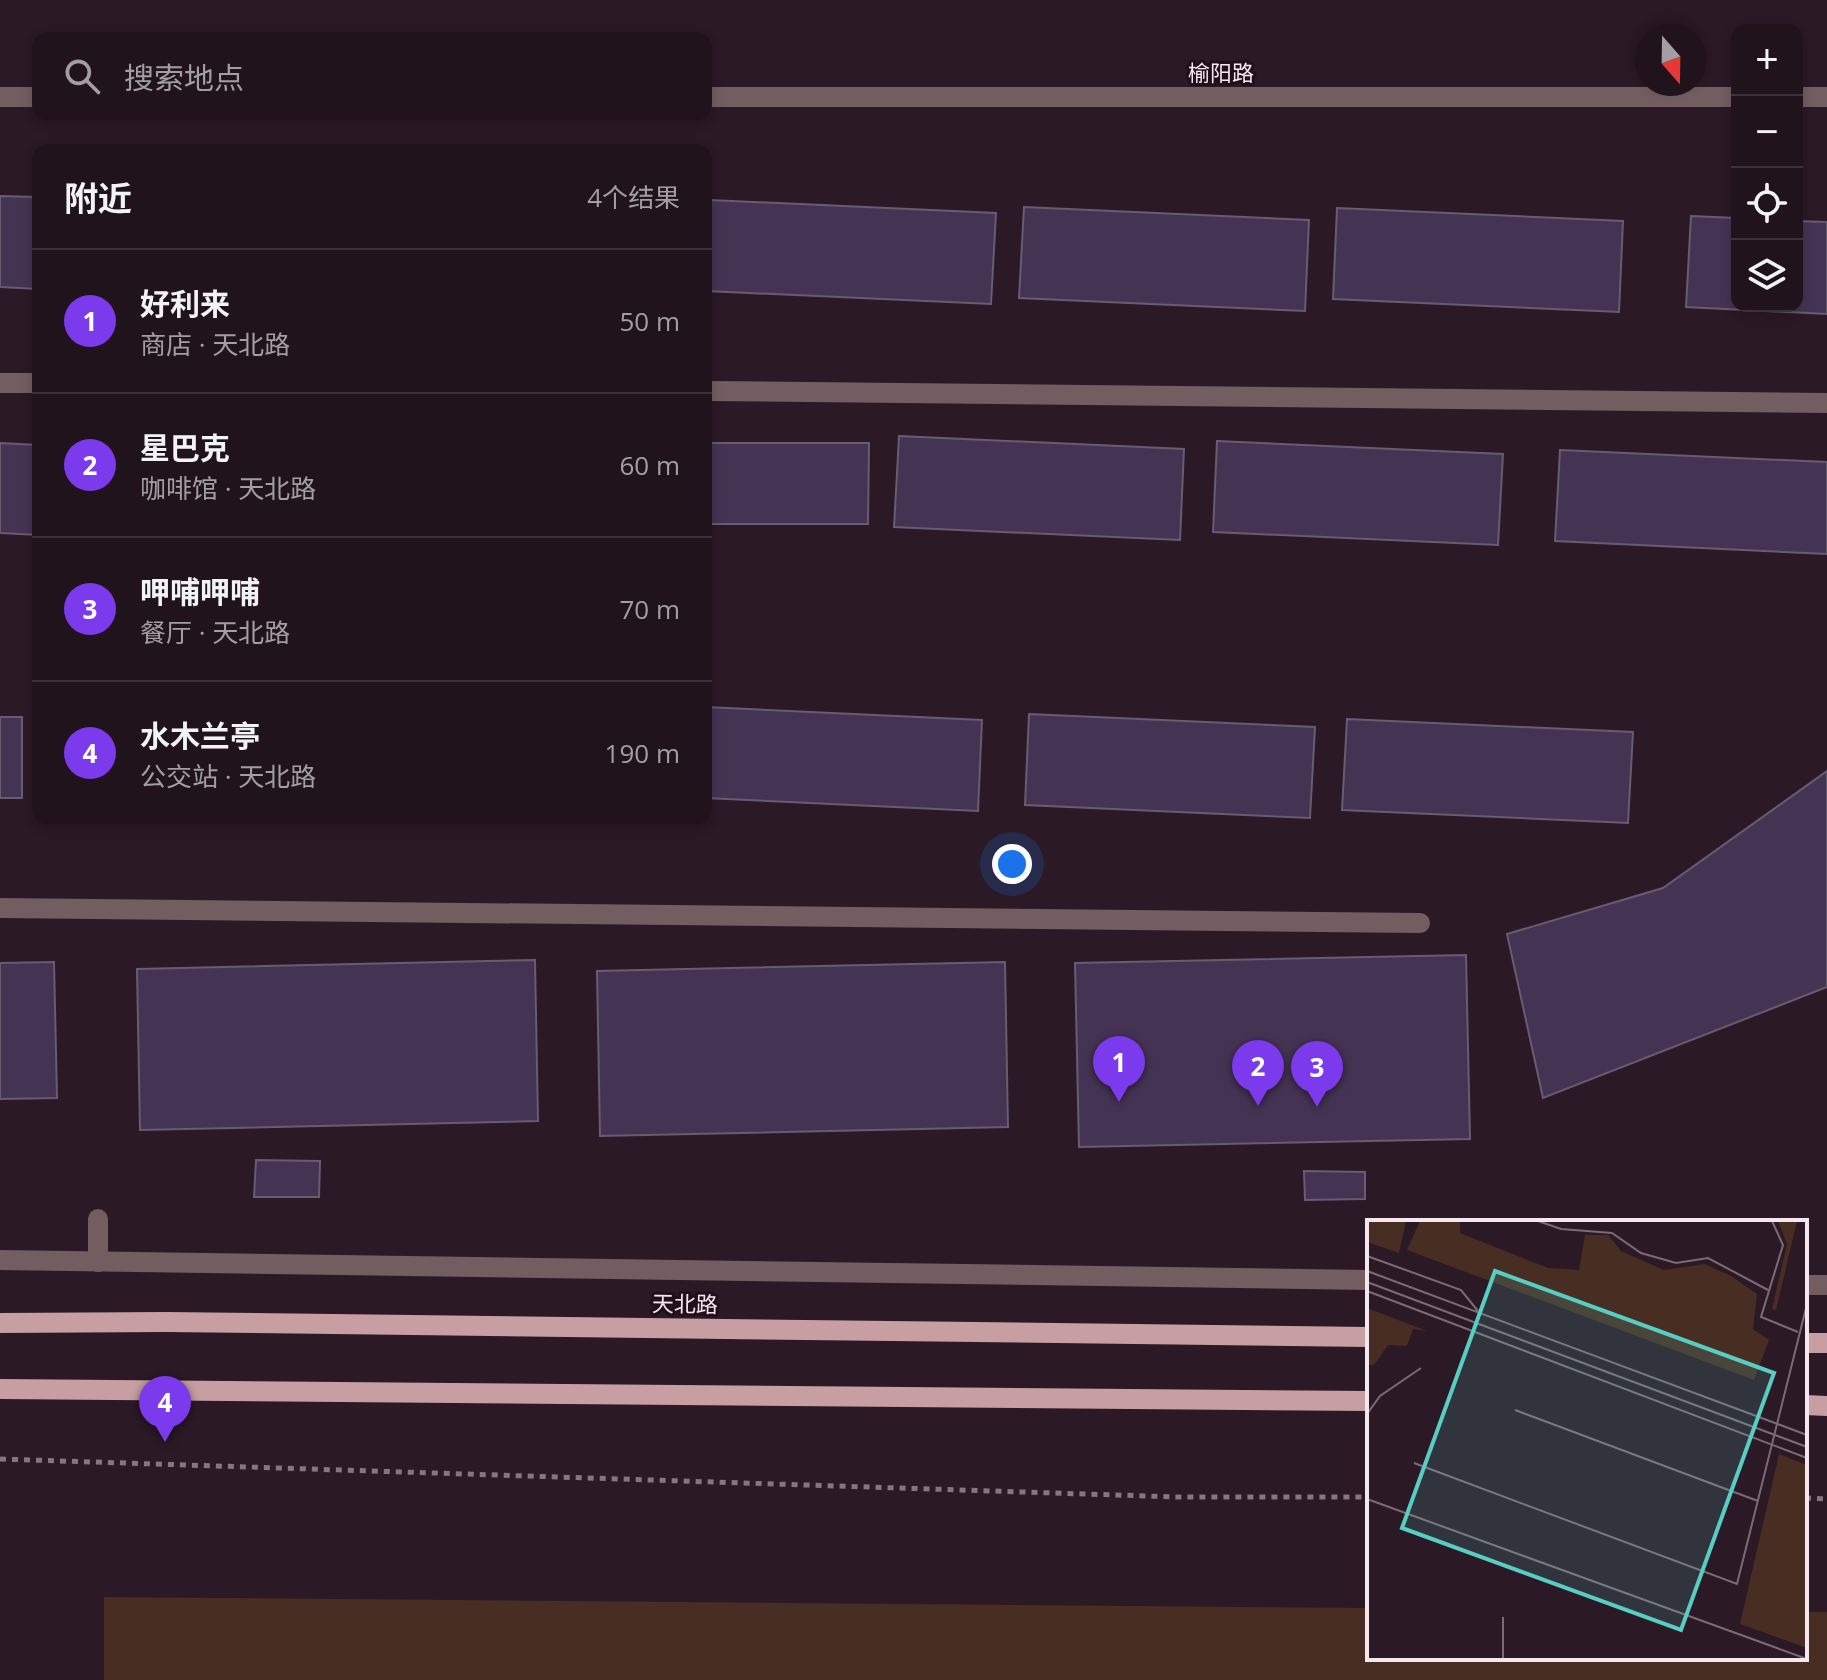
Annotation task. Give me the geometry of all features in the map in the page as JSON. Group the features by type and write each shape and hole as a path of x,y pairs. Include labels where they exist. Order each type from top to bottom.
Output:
{"main road":[{"name":"天北路","path":"0,1323 166,1322 1367,1337"},
{"path":"0,1389 1367,1401"},
{"path":"1807,1405 1827,1406"}],"street":[{"path":"0,97 32,97"},
{"name":"榆阳路","path":"712,97 1731,97"},
{"path":"1803,97 1827,97"},
{"path":"0,383 32,383"},
{"path":"712,391 1827,403"},
{"path":"0,908 1420,923"},
{"path":"98,1219 98,1262"},
{"path":"0,1260 1367,1280"}],"path":[{"path":"0,1459 1178,1497 1367,1497"},
{"path":"1807,1498 1827,1499"}],"shaded area":[{"path":"104,1597 1367,1608 1367,1660 1807,1660 1807,1612 1827,1612 1827,1680 104,1680"}],"building":[{"path":"0,196 32,197 32,289 0,287"},
{"path":"712,200 996,213 991,304 712,291"},
{"path":"1024,207 1309,220 1305,311 1019,298"},
{"path":"1337,208 1623,221 1619,312 1333,299"},
{"path":"1691,216 1731,218 1731,309 1686,307"},
{"path":"1803,221 1827,222 1827,314 1787,312 1803,312"},
{"path":"899,436 1184,449 1180,540 894,527"},
{"path":"1217,441 1503,454 1498,545 1213,532"},
{"path":"0,443 32,445 32,535 0,533"},
{"path":"712,443 869,443 868,524 712,524"},
{"path":"1560,450 1827,462 1827,554 1555,541"},
{"path":"712,707 982,720 978,811 712,798"},
{"path":"1029,714 1315,727 1310,818 1025,805"},
{"path":"0,717 22,717 22,798 0,798"},
{"path":"1347,719 1633,732 1628,823 1342,810"},
{"path":"1827,771 1827,987 1543,1098 1507,934 1663,888"},
{"path":"1466,955 1470,1139 1079,1147 1075,963"},
{"path":"535,960 538,1121 140,1130 137,969"},
{"path":"54,962 57,1098 0,1099 0,963"},
{"path":"1005,962 1008,1127 600,1136 597,971"},
{"path":"256,1160 320,1161 319,1197 254,1197"},
{"path":"1304,1171 1365,1172 1365,1199 1305,1200"}],"place":[{"name":"好利来","path":"1119,1102"},
{"name":"星巴克","path":"1258,1106"},
{"name":"呷哺呷哺","path":"1317,1107"},
{"name":"水木兰亭","path":"165,1442"}]}
